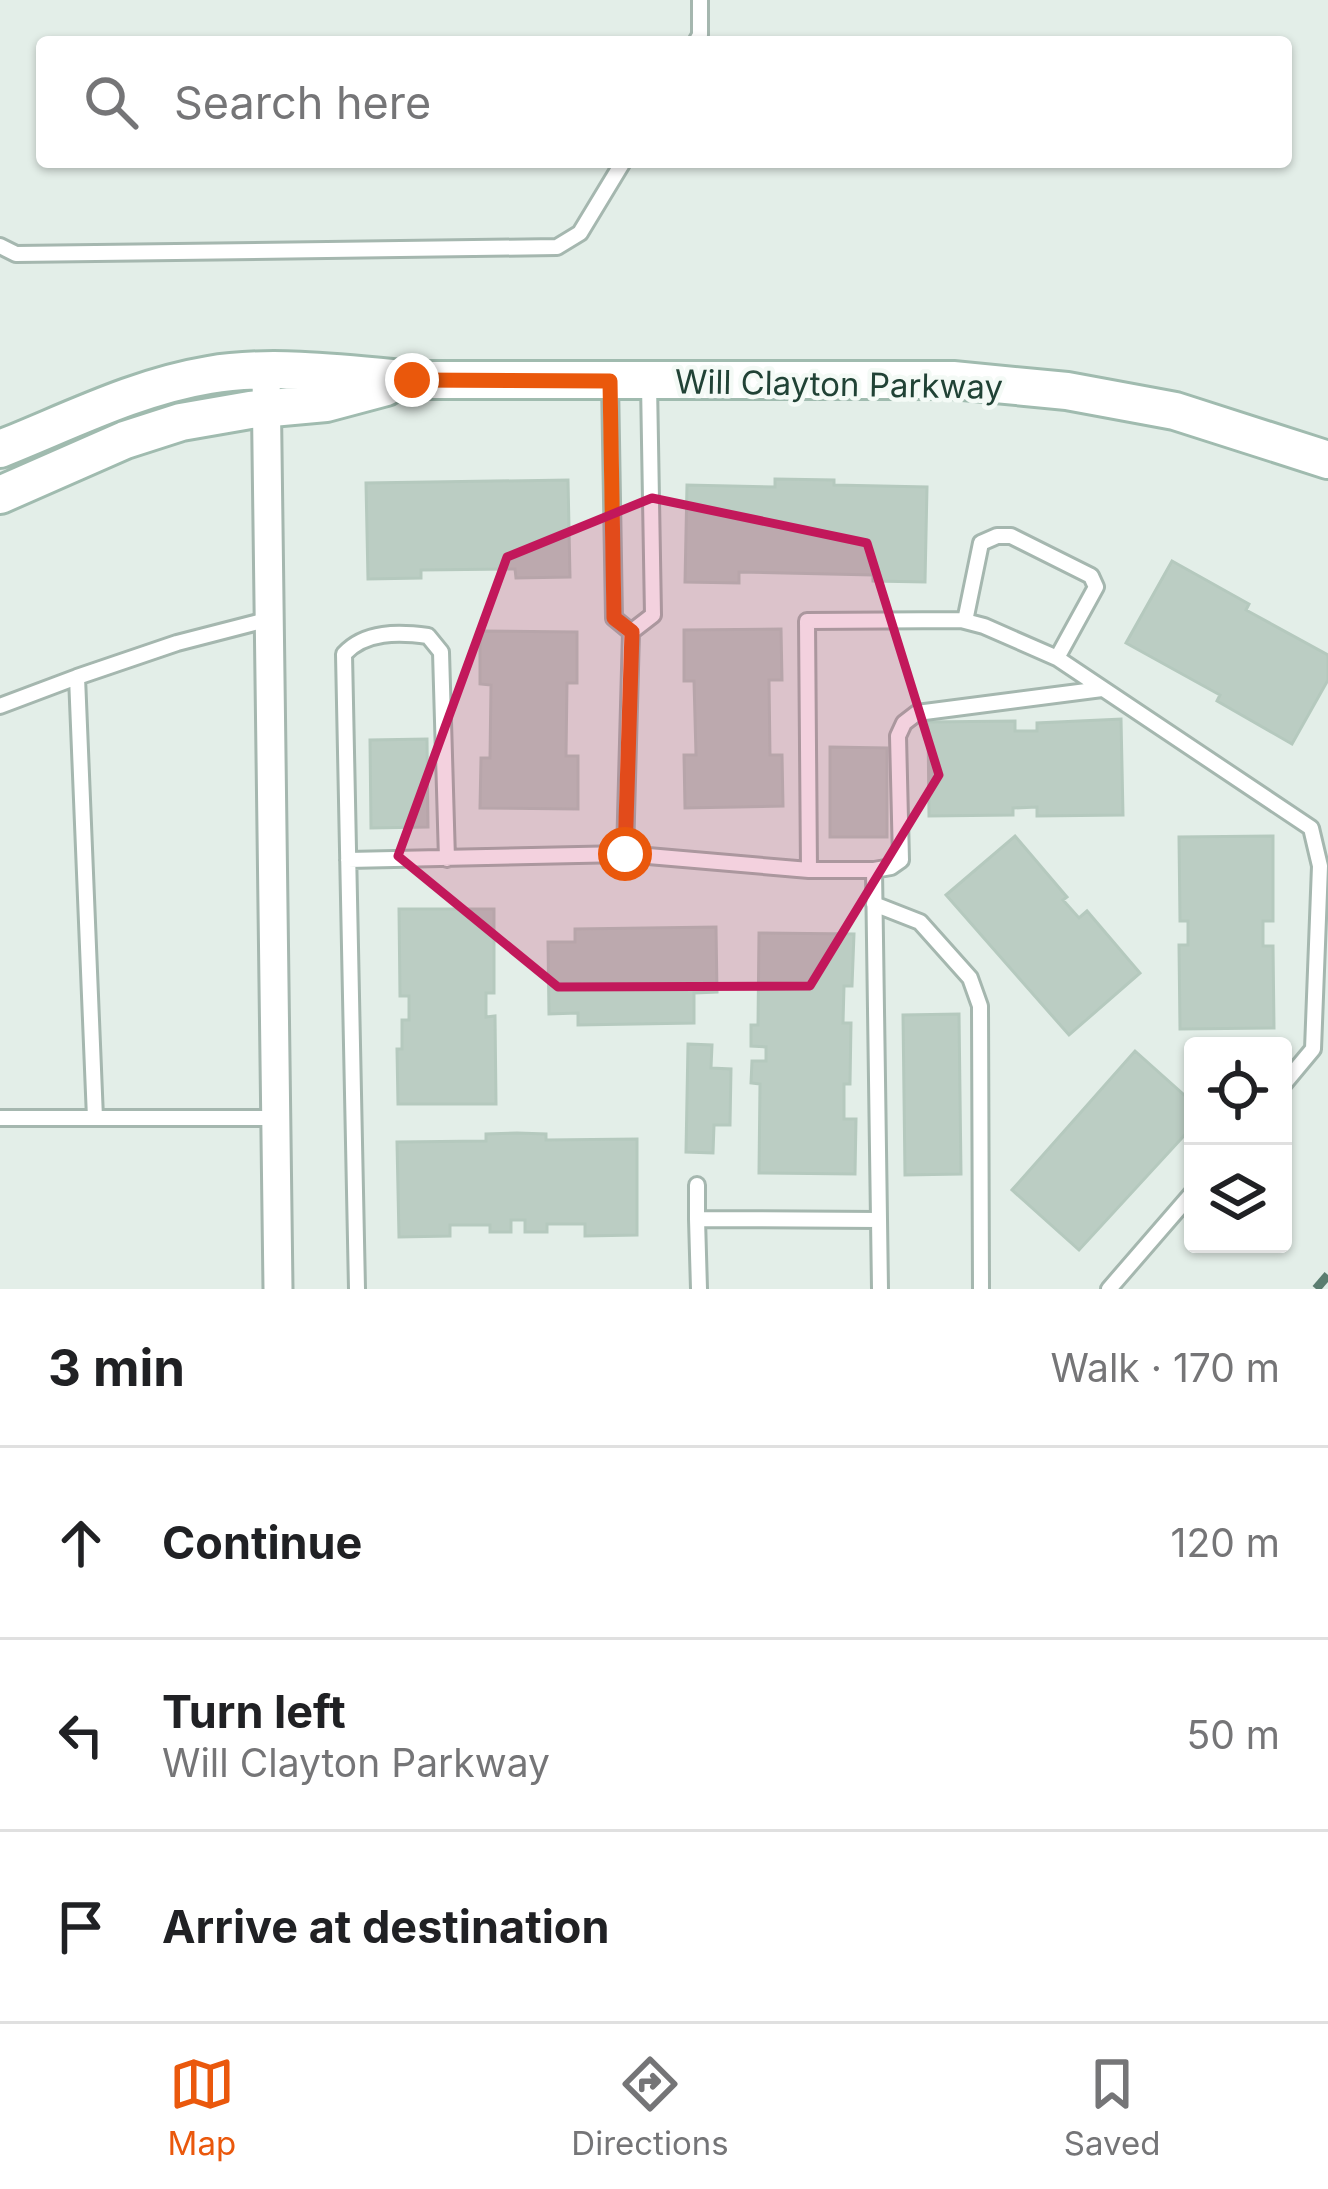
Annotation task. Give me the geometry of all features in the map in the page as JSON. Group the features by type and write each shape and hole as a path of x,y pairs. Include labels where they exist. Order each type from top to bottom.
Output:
{"street":[{"name":"Will Clayton Parkway","path":"0,449 155,386 214,374 326,403 412,380 953,380 1067,391 1175,411 1328,460"},
{"name":"Will Clayton Parkway","path":"0,495 162,428 267,391"},
{"path":"267,391 278,1289"}],"lane":[{"path":"699,36 700,0"},
{"path":"0,246 16,254 556,247 580,233 619,168"},
{"path":"610,381 614,618 632,632"},
{"path":"625,854 632,632 653,615 649,381"},
{"path":"965,621 982,544 997,536 1011,536 1091,575 1096,587 1057,658"},
{"path":"0,706 177,643 271,619"},
{"path":"809,869 807,621 965,621 1057,658 1311,828 1319,866 1313,1049 1292,1074"},
{"path":"357,1289 344,654 356,641 405,633 428,636 441,652 447,859"},
{"path":"77,677 95,1118"},
{"path":"348,860 625,854 809,869 891,867 901,860 898,736 904,723 917,713 1102,688"},
{"path":"874,869 880,1289"},
{"path":"874,904 920,922 970,979 980,1006 982,1289"},
{"path":"0,1118 277,1118"},
{"path":"697,1185 699,1289"},
{"path":"1109,1289 1184,1202"},
{"path":"697,1220 879,1220"}],"highlighted area":[{"path":"652,498 867,543 939,775 810,986 558,987 398,856 507,557"}],"building":[{"path":"775,479 927,487 925,582 873,581 873,575 739,572 739,583 685,582 687,485 775,487"},
{"path":"568,480 570,577 516,578 515,569 421,570 421,578 368,579 366,483"},
{"path":"1172,561 1249,604 1246,610 1328,655 1328,680 1292,744 1217,701 1220,695 1126,643"},
{"path":"781,629 782,680 769,680 770,755 782,755 783,806 685,808 684,755 696,755 694,681 684,681 684,630"},
{"path":"480,631 577,632 577,683 567,683 566,756 578,756 578,809 480,808 481,758 490,758 491,685 480,684"},
{"path":"1121,719 1123,815 1037,816 1037,807 1013,808 1013,815 929,816 928,722 1015,721 1015,731 1037,731 1037,723"},
{"path":"427,739 428,827 371,828 370,740"},
{"path":"830,747 887,748 887,837 830,837"},
{"path":"1015,836 1079,918 1087,911 1140,973 1069,1035 946,895"},
{"path":"1273,836 1273,921 1263,921 1263,946 1273,946 1274,1028 1180,1029 1179,945 1188,945 1188,921 1180,921 1179,837"},
{"path":"399,909 494,909 494,993 486,993 486,1017 495,1016 496,1104 398,1104 397,1049 402,1049 402,1020 409,1020 409,996 400,996"},
{"path":"716,927 717,992 694,993 694,1023 578,1025 578,1013 549,1014 548,942 575,942 575,929"},
{"path":"759,933 854,934 852,986 844,986 843,1023 851,1023 844,1119 856,1119 855,1174 759,1173 760,1084 751,1083 752,1061 766,1061 766,1047 751,1046 751,1025 758,1025"},
{"path":"959,1014 961,1174 905,1175 903,1015"},
{"path":"688,1044 712,1045 711,1068 731,1069 730,1125 714,1125 713,1153 686,1152"},
{"path":"1135,1051 1184,1095 1184,1136 1079,1250 1012,1190"},
{"path":"486,1134 546,1134 546,1140 637,1139 637,1235 585,1236 585,1224 547,1224 547,1232 525,1232 525,1220 511,1220 511,1232 490,1232 490,1225 450,1225 450,1236 399,1237 397,1142 486,1141"}],"railway":[{"path":"1316,1289 1328,1275"}],"route":[{"path":"412,380 610,381 614,618 632,632 625,854"}]}
